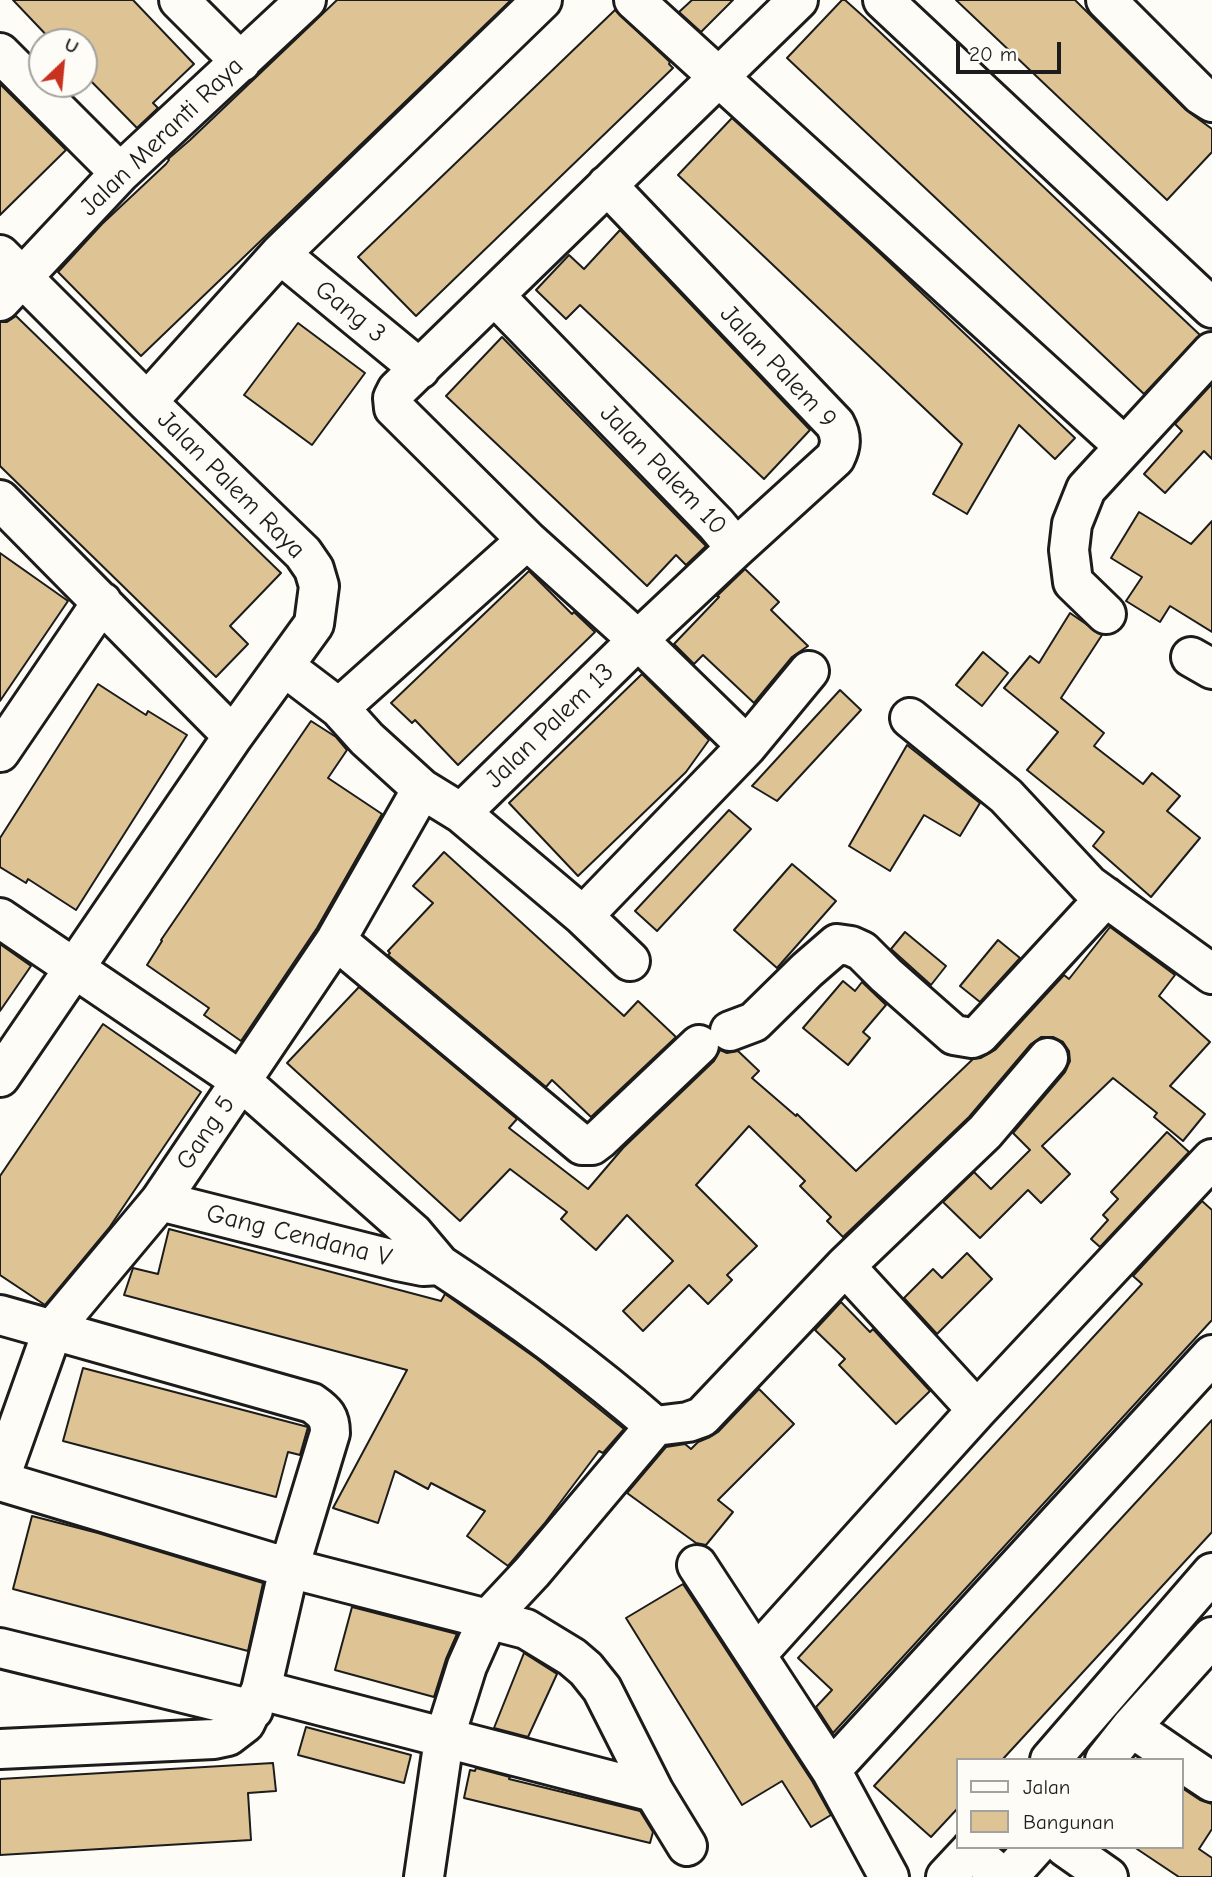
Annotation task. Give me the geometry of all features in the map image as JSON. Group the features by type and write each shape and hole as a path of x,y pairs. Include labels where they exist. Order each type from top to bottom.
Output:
{"street":[{"path":"179,0 241,62"},
{"name":"Jalan Meranti Raya","path":"8,278 306,0"},
{"name":"Jalan Palem Raya","path":"0,1077 233,736 314,624 319,586 314,569 303,553 146,402 280,254 542,0"},
{"path":"634,0 1124,446"},
{"path":"747,746 638,640 527,540 394,408 393,398 397,390 798,0"},
{"path":"883,0 1212,308"},
{"path":"1106,0 1201,95 1212,102"},
{"path":"0,53 120,173"},
{"name":"Jalan Palem 9","path":"607,185 835,424 840,433 840,448 835,458 736,548"},
{"name":"Gang 3","path":"280,254 420,369"},
{"path":"8,278 146,402"},
{"name":"Jalan Palem 10","path":"495,296 707,514 736,548 638,640"},
{"path":"1106,614 1073,582 1069,550 1072,524 1086,489 1212,352"},
{"path":"0,500 233,736"},
{"path":"339,708 527,540"},
{"path":"0,752 102,603"},
{"name":"Jalan Palem 13","path":"461,813 638,640"},
{"path":"285,667 339,708 367,739 422,789 461,813 583,916 630,961"},
{"path":"583,916 747,746 809,671"},
{"path":"910,718 1006,796 1076,872 1212,974"},
{"name":"Gang 5","path":"0,1479 53,1329 160,1201 336,940 422,789"},
{"path":"336,940 582,1145 592,1145 715,1038 754,1022 838,944 862,951 954,1035 972,1038 979,1035 1106,897"},
{"name":"Gang Cendana V","path":"0,918 241,1081 413,1233 440,1265 607,1384 654,1426"},
{"path":"424,1877 444,1739 467,1666 488,1619 532,1572 654,1426 688,1422 702,1417 845,1266 985,1132 1048,1058"},
{"path":"756,1654 977,1410 1212,1159"},
{"name":"Gang Cendana V","path":"160,1201 398,1261 424,1266 440,1265"},
{"path":"845,1266 977,1410"},
{"path":"0,1315 312,1403 323,1410 330,1420 330,1433 289,1568 257,1700 239,1729 228,1736 214,1739 0,1749"},
{"path":"831,1770 1212,1355"},
{"path":"0,1479 289,1568 526,1629 547,1640 586,1669 602,1689 654,1792 687,1846"},
{"path":"697,1565 831,1770 889,1877"},
{"path":"1052,1758 1212,1573"},
{"path":"1107,1758 1212,1637"},
{"path":"0,1648 444,1739 654,1792"},
{"path":"1131,1727 1177,1758"},
{"path":"1184,1763 1212,1782"},
{"path":"1007,1877 1033,1849"},
{"path":"1069,1849 1108,1877"},
{"path":"964,1858 1002,1877"}],"building":[{"path":"13,0 133,0 194,64 153,103 158,108 137,128 98,88 98,28 40,28"},
{"path":"337,0 511,0 141,356 58,272 168,159"},
{"path":"692,0 733,0 701,32 679,12"},
{"path":"842,0 864,17 1200,335 1144,394 787,58"},
{"path":"956,0 1075,0 1186,110 1212,129 1212,152 1167,200"},
{"path":"615,10 670,62 673,68 416,316 358,257"},
{"path":"0,84 66,150 0,215"},
{"path":"732,118 1075,438 1055,459 1019,425 967,514 933,494 962,444 678,175"},
{"path":"620,230 810,430 764,479 580,305 566,319 536,290 569,255 584,269"},
{"path":"16,316 281,573 230,626 248,644 216,677 0,466 0,322 7,322"},
{"path":"298,323 365,373 312,445 244,395"},
{"path":"502,337 706,546 686,565 676,555 647,586 446,396"},
{"path":"1212,384 1212,459 1204,451 1165,493 1144,474 1182,431 1175,424"},
{"path":"1139,512 1191,544 1212,521 1212,632 1170,606 1160,622 1126,601 1142,577 1111,558"},
{"path":"0,553 68,601 0,701"},
{"path":"745,569 779,602 771,610 808,646 792,657 754,703 703,655 694,664 674,644"},
{"path":"529,571 572,614 574,612 595,632 458,765 415,720 412,723 391,703"},
{"path":"1070,613 1102,635 1061,698 1104,733 1094,746 1143,784 1152,773 1180,796 1167,811 1200,838 1151,897 1093,846 1104,832 1027,770 1058,732 1004,688 1030,656 1039,663"},
{"path":"983,652 1008,673 982,706 956,685"},
{"path":"642,674 709,740 686,772 578,876 509,803"},
{"path":"98,684 146,715 148,711 187,735 76,910 28,879 26,883 0,867 0,838"},
{"path":"840,690 861,710 777,801 752,786"},
{"path":"311,721 336,737 347,750 328,778 382,814 317,928 241,1041 204,1015 209,1008 147,965 161,940"},
{"path":"907,745 980,803 960,836 924,815 890,871 849,846"},
{"path":"729,810 751,829 657,931 635,911"},
{"path":"444,852 624,1016 638,1001 676,1037 591,1117 552,1080 546,1087 388,955 388,951 433,903 413,886"},
{"path":"792,864 836,901 777,968 734,930"},
{"path":"1110,927 1175,975 1159,996 1210,1042 1170,1086 1205,1114 1183,1141 1154,1117 1157,1113 1113,1078 1042,1146 1070,1174 1041,1203 1028,1190 980,1238 943,1202 974,1172 991,1189 1030,1150 1013,1133 1065,1072 1070,1061 1069,1051 1063,1042 1053,1037 1041,1037 1031,1044 969,1117 843,1237 827,1221 831,1217 800,1186 805,1181 749,1126 696,1185 757,1246 727,1275 732,1280 708,1304 689,1285 643,1331 623,1311 673,1261 627,1215 596,1250 561,1219 567,1212 510,1169 460,1221 287,1063 359,987 517,1119 509,1128 588,1189 623,1148 714,1061 720,1050 727,1053 738,1051 759,1071 752,1078 796,1116 797,1114 856,1171 973,1059 981,1058 995,1050 1064,975 1069,979"},
{"path":"905,932 946,966 931,985 891,949"},
{"path":"998,940 1020,958 980,1002 960,986"},
{"path":"0,944 31,966 0,1011"},
{"path":"843,981 855,991 862,982 886,1005 863,1032 870,1038 848,1065 803,1028"},
{"path":"103,1024 201,1092 109,1228 45,1305 0,1275 0,1176"},
{"path":"1167,1132 1189,1152 1100,1247 1091,1239 1108,1220 1103,1215 1118,1199 1111,1192"},
{"path":"1202,1201 1212,1210 1212,1320 833,1733 816,1707 832,1690 798,1658 1142,1284 1133,1276"},
{"path":"169,1229 441,1301 445,1294 537,1359 624,1429 603,1453 599,1451 544,1524 508,1566 467,1536 485,1511 431,1483 428,1489 395,1471 378,1523 333,1508 407,1370 124,1295 133,1268 158,1274"},
{"path":"967,1253 992,1279 937,1334 904,1298 933,1269 942,1278"},
{"path":"841,1302 870,1332 873,1329 930,1391 896,1424 839,1365 845,1359 815,1330"},
{"path":"83,1368 308,1427 300,1455 288,1452 276,1497 63,1441"},
{"path":"759,1389 794,1424 718,1500 733,1512 706,1545 696,1543 627,1493 666,1447 685,1444 691,1449 698,1442 718,1432"},
{"path":"1212,1420 1212,1532 1004,1758 956,1758 956,1810 931,1837 874,1786"},
{"path":"32,1516 263,1583 248,1651 13,1589"},
{"path":"683,1584 812,1781 831,1815 811,1827 782,1781 742,1805 626,1618"},
{"path":"352,1607 457,1634 434,1697 335,1670"},
{"path":"524,1653 557,1674 528,1737 494,1728"},
{"path":"306,1727 411,1755 404,1783 298,1755"},
{"path":"273,1763 276,1791 248,1793 251,1840 0,1855 0,1779"},
{"path":"476,1768 510,1777 509,1779 640,1811 653,1832 650,1843 464,1798 470,1770 475,1771"},
{"path":"1184,1789 1212,1804 1212,1829 1199,1849 1212,1858 1212,1877 1179,1877 1137,1849 1184,1849"}]}
